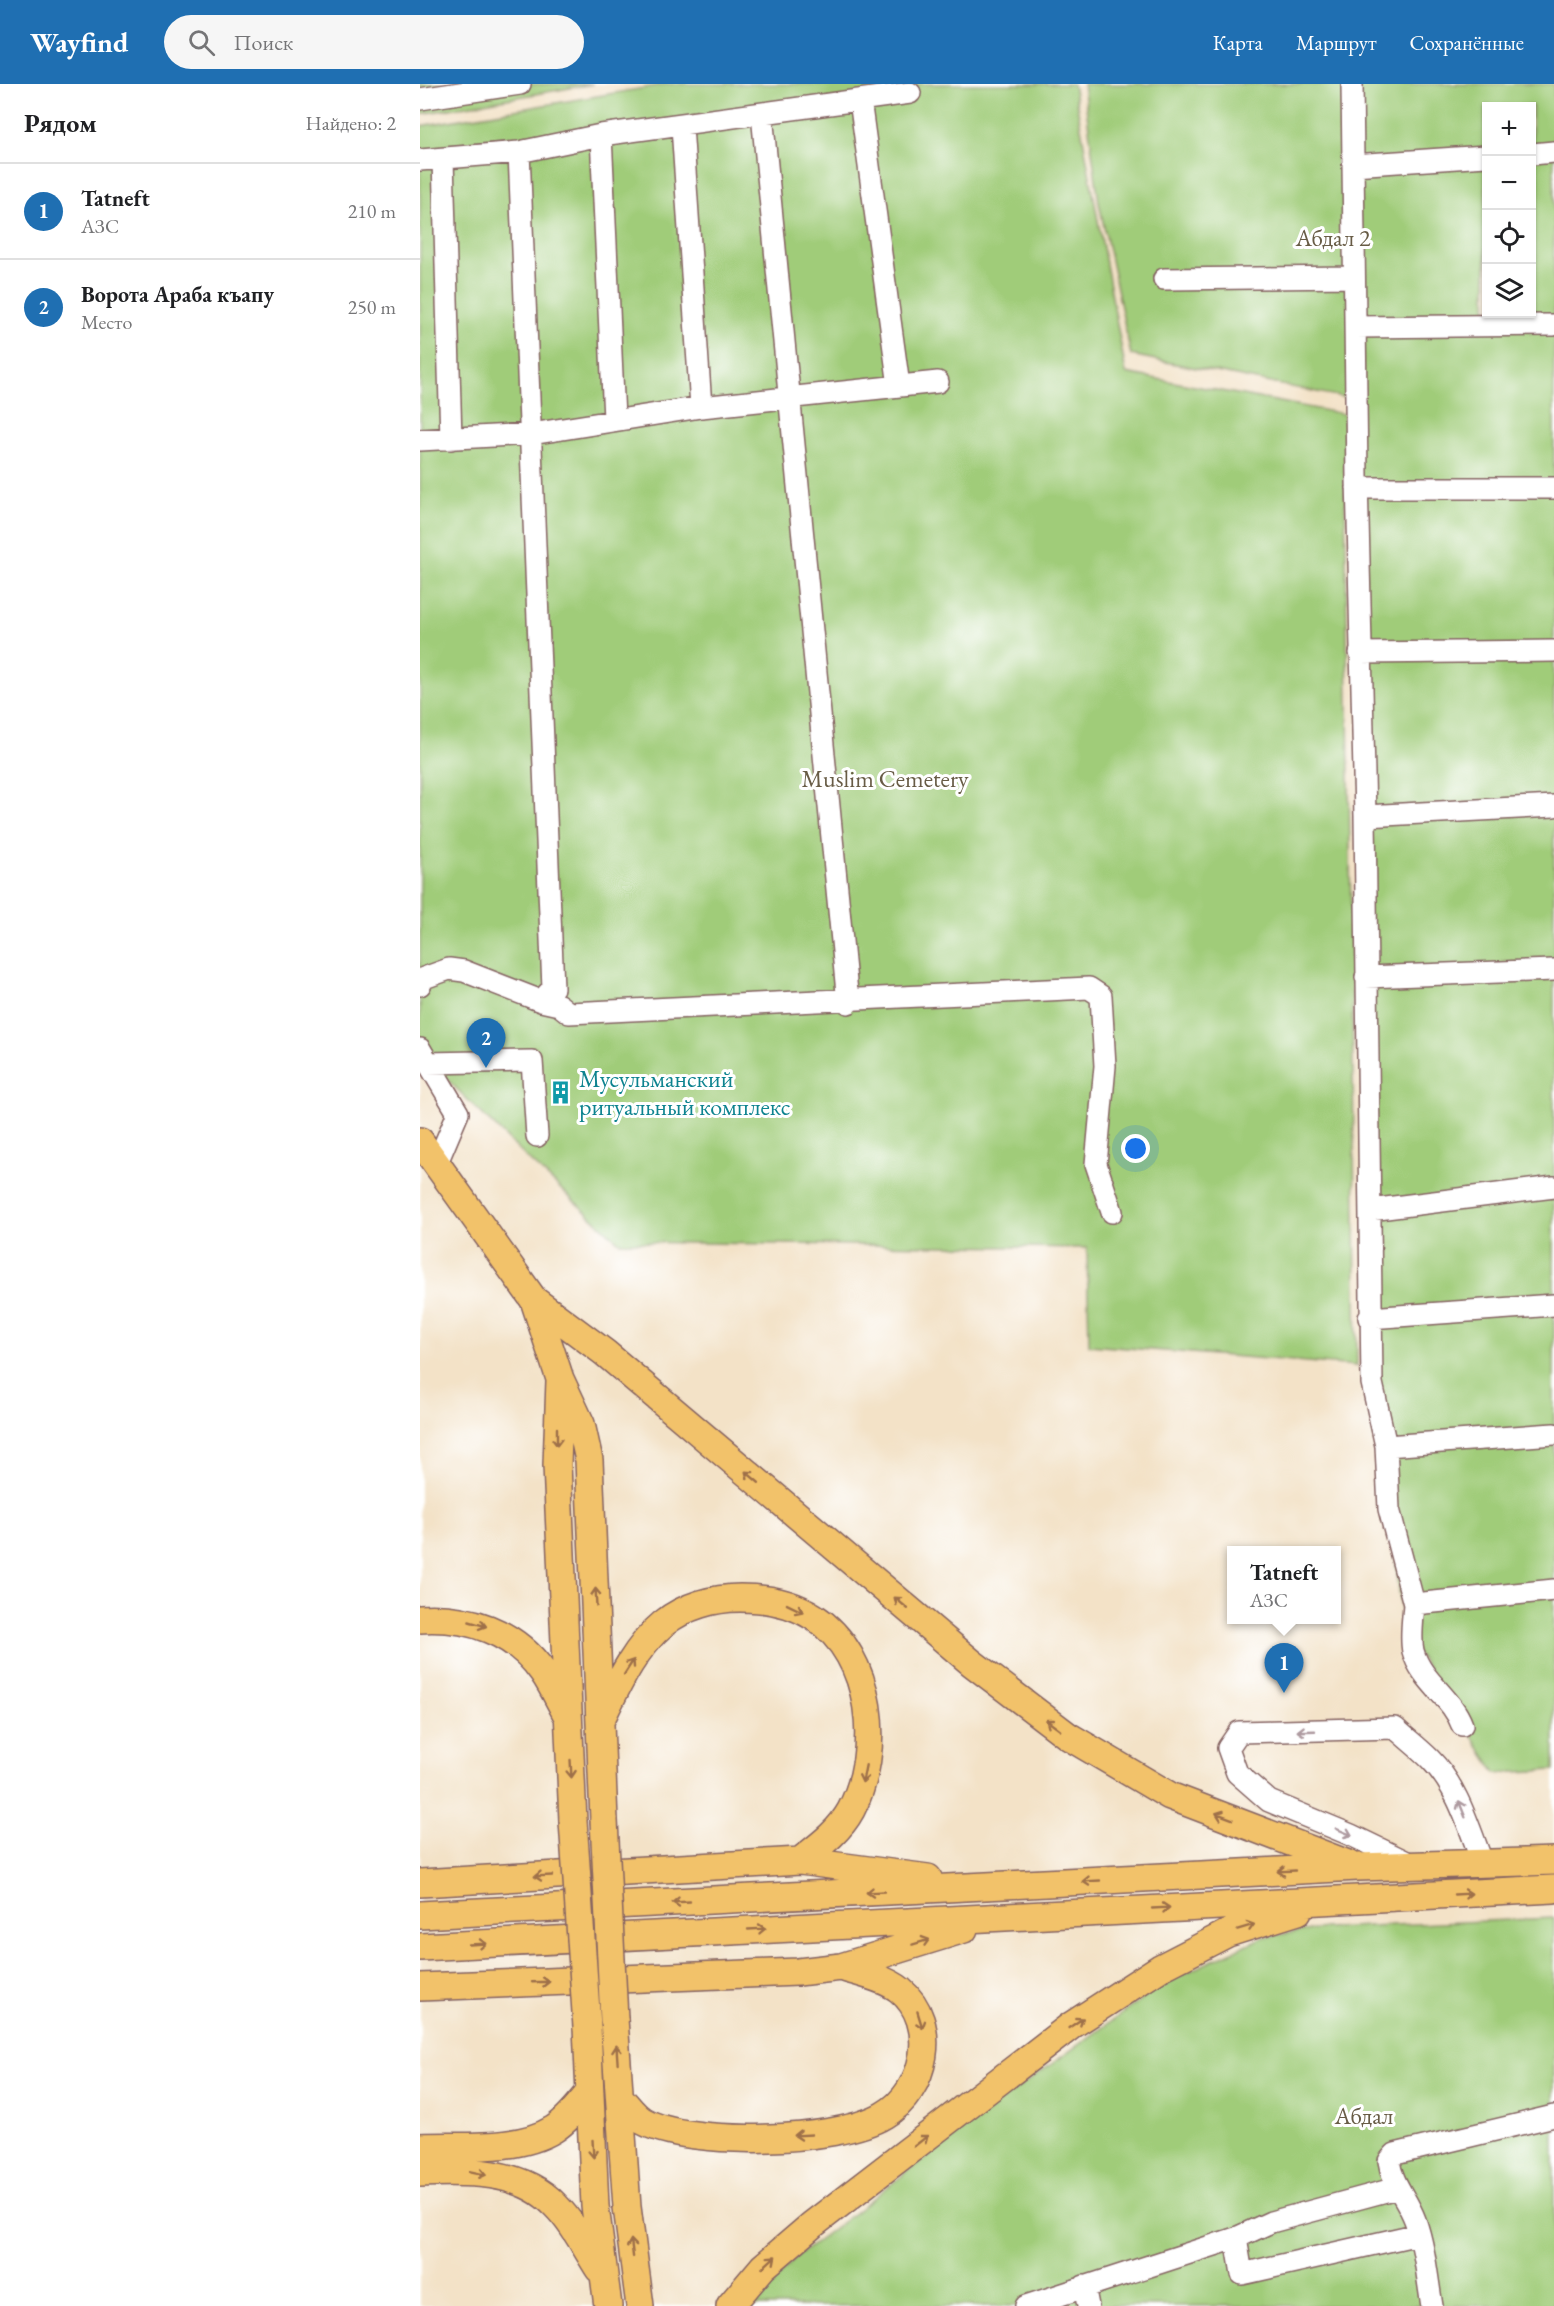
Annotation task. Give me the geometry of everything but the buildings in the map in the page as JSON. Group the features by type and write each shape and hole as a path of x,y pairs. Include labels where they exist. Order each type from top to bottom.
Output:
{"main road":[{"path":"420,1141 534,1300 605,1353 972,1663 1068,1736 1170,1796 1358,1867"},
{"path":"534,1300 560,1379 581,1424 589,1460 614,2019 627,2207 640,2306"},
{"path":"560,1379 557,1464 573,1821 587,2027 595,2206 602,2275 608,2306"},
{"path":"601,1718 643,1645 664,1623 693,1606 726,1598 759,1598 787,1604 814,1617 838,1639 856,1669 864,1698 868,1749 861,1787 850,1812 834,1834 800,1861"},
{"path":"420,1619 449,1617 484,1625 512,1641 543,1671 568,1717"},
{"path":"420,1883 800,1861 889,1871 977,1887"},
{"path":"420,1915 1358,1867 1554,1861"},
{"path":"420,1947 1554,1889"},
{"path":"730,2306 763,2267 812,2225 1072,2025 1160,1968 1228,1933 1334,1900"},
{"path":"420,1987 798,1972 841,1967 1005,1916"},
{"path":"620,2098 641,2120 664,2129 707,2138 818,2134 853,2128 884,2115 904,2099 918,2077 923,2056 924,2032 917,2009 900,1989 841,1967"},
{"path":"420,2147 511,2144 534,2139 555,2128 590,2092"},
{"path":"420,2173 467,2171 523,2182 554,2203 575,2230 602,2275"}],"lane":[{"path":"420,99 519,84"},
{"path":"1352,84 1357,488 1365,816 1370,1210 1369,1318 1372,1383 1386,1446 1389,1509 1414,1604 1413,1652 1426,1676 1458,1713 1462,1725"},
{"path":"420,160 519,152 601,135 682,126 910,93"},
{"path":"860,100 899,386"},
{"path":"762,114 847,1001"},
{"path":"682,126 701,407"},
{"path":"601,135 614,419"},
{"path":"519,152 553,988 541,1000"},
{"path":"1536,154 1554,152"},
{"path":"1353,165 1482,156"},
{"path":"443,159 451,439"},
{"path":"1164,279 1354,277"},
{"path":"1355,327 1554,325"},
{"path":"420,440 531,434 701,407 938,382"},
{"path":"1357,488 1554,488"},
{"path":"1360,653 1554,651"},
{"path":"1365,816 1554,806"},
{"path":"420,986 424,978 449,969 464,970 559,1005 568,1013 1089,988 1101,996 1105,1066 1096,1164 1112,1212"},
{"path":"1366,977 1554,970"},
{"path":"424,1056 532,1061 537,1136"},
{"path":"424,1056 458,1113 436,1165"},
{"path":"1370,1210 1554,1187"},
{"path":"1369,1318 1554,1305"},
{"path":"1386,1446 1554,1434"},
{"path":"1414,1604 1554,1590"},
{"path":"1414,1866 1351,1835 1269,1801 1237,1773 1228,1748 1239,1732 1395,1728 1432,1760 1449,1783 1460,1804 1483,1864"},
{"path":"1432,2306 1426,2259 1419,2234 1414,2218 1391,2176 1389,2161 1395,2154 1554,2115"},
{"path":"1026,2306 1086,2296 1236,2238 1271,2222 1397,2188"},
{"path":"1236,2238 1242,2274 1419,2234"}],"green space":[{"path":"420,84 593,84 420,114"},
{"name":"Muslim Cemetery","path":"668,84 1073,84 1126,373 1344,414 1357,1366 1089,1345 1087,1248 619,1242 530,1161 420,1053 420,126"},
{"name":"Абдал 2","path":"1083,84 1554,84 1554,1770 1496,1773 1404,1633 1375,1383 1352,399 1131,355 1099,203"},
{"name":"Абдал","path":"1554,1918 1554,2306 752,2306 793,2260 982,2114 1166,1982 1263,1937 1324,1928"}],"place":[{"name":"Ворота Араба къапу","path":"486,1068"},
{"name":"Мусульманский ритуальный комплекс","path":"561,1093"},
{"name":"Tatneft","path":"1284,1693"}]}
